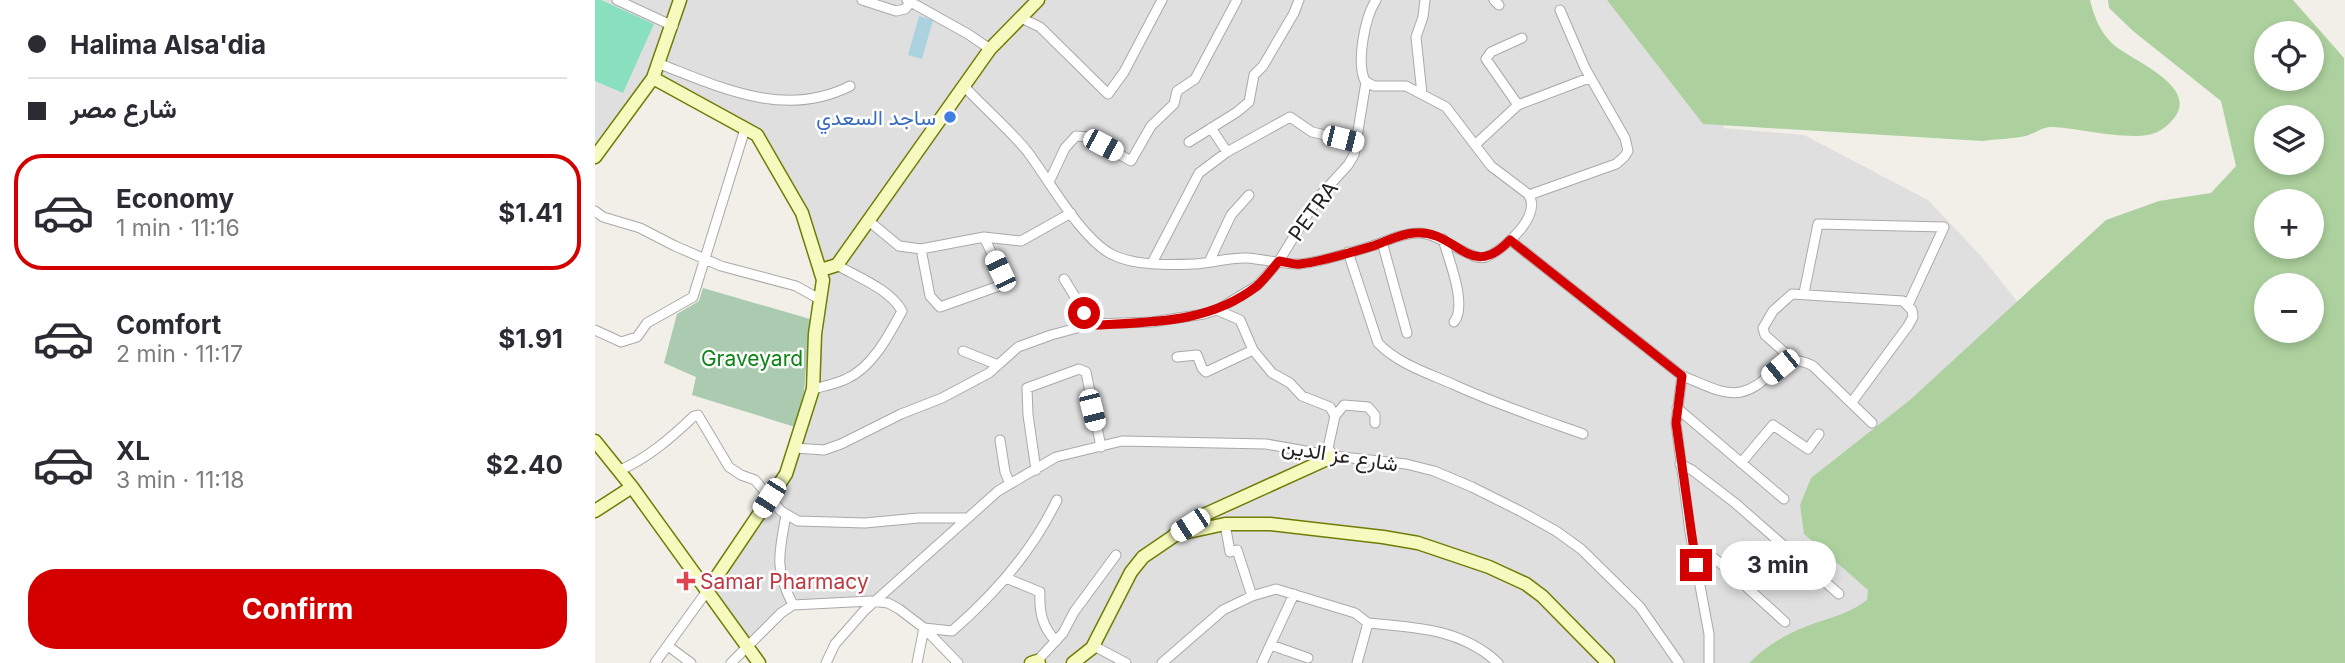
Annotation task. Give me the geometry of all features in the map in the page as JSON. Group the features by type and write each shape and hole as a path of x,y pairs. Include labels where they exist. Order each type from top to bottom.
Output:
{"street":[{"path":"617,0 673,26"},
{"path":"595,157 653,78 680,0"},
{"path":"862,0 898,11 907,8 908,1 990,49"},
{"path":"821,270 837,265 990,49 1038,0"},
{"path":"1021,18 1040,27 1108,94 1124,72 1162,0"},
{"path":"1049,182 1065,148 1076,136 1089,137 1131,161 1151,126 1174,104 1177,91 1195,79 1237,0"},
{"path":"1189,142 1249,102 1254,75 1263,66 1299,0"},
{"name":"PETRA","path":"795,448 827,450 901,414 942,398 989,373 1018,347 1051,335 1092,324 1152,322 1204,314 1217,310 1258,285 1279,261 1307,213 1348,165 1357,142 1366,82 1363,76 1362,52 1369,14 1376,0"},
{"path":"1422,94 1416,37 1425,0"},
{"path":"1529,195 1616,164 1628,148 1625,138 1589,78 1560,10"},
{"path":"1518,105 1486,59 1491,52 1522,38"},
{"path":"660,64 742,95 789,101 830,96 850,86"},
{"path":"653,78 757,135 802,214 821,270 813,389 786,474 655,663"},
{"path":"1476,144 1518,105 1589,78"},
{"path":"964,86 1025,149 1092,238 1109,253 1130,260 1152,263 1244,258 1298,265 1411,233 1427,233 1443,239 1473,257 1481,258 1504,246 1529,219 1533,205 1529,195 1491,166 1446,107 1406,86 1374,86 1366,82"},
{"path":"1152,263 1199,173 1227,152 1290,117 1312,132 1357,142"},
{"path":"1211,128 1227,152"},
{"path":"595,330 621,342 637,337 647,323 693,297 745,129"},
{"path":"1209,262 1231,215 1249,195"},
{"path":"595,211 603,217 639,228 705,259 796,286 821,300"},
{"path":"870,222 899,246 921,249 985,237 1025,240 1071,213"},
{"path":"1804,293 1818,224 1944,227 1908,304"},
{"path":"921,249 930,296 940,307 999,286 1000,271 985,237"},
{"path":"1443,239 1459,298 1459,312 1454,321"},
{"path":"1510,240 1682,376 1720,391 1738,393 1755,387 1791,359"},
{"path":"1382,242 1407,333"},
{"path":"1348,252 1378,343 1388,352 1430,376 1495,403 1583,434"},
{"path":"813,389 848,379 864,366 887,339 902,311 899,305 884,293 837,265"},
{"path":"1064,279 1092,324"},
{"path":"1852,402 1908,326 1913,317 1908,304 1903,301 1792,294 1773,312 1763,328 1765,335 1791,359 1802,360 1813,366 1872,423"},
{"path":"1217,310 1240,320 1253,350 1275,375 1290,383 1302,396 1330,407 1335,416"},
{"path":"1177,357 1197,355 1206,372 1253,350"},
{"path":"963,351 998,365"},
{"path":"1036,470 1027,388 1079,369 1086,372 1101,447"},
{"path":"1682,376 1676,423 1693,550 1709,634 1709,663"},
{"path":"1073,663 1094,646 1131,572 1143,557 1206,514 1334,456 1328,446 1335,416 1344,405 1369,407 1375,415 1375,423"},
{"path":"1677,408 1784,499"},
{"path":"618,471 634,464 698,415 729,467 755,480 786,515 798,521 852,523 918,518 968,519"},
{"path":"1741,463 1773,425 1808,449 1819,434"},
{"path":"1000,440 1005,472 1010,484"},
{"path":"595,441 632,487 759,663"},
{"name":"شارع عز الدين","path":"826,663 835,644 864,611 998,491 1056,457 1122,441 1266,444 1434,471 1472,487 1556,531 1581,549 1640,607 1679,663"},
{"path":"1681,464 1735,503 1839,594"},
{"path":"595,511 632,487"},
{"path":"924,628 952,631 1006,578 1034,539 1056,500"},
{"path":"786,515 778,560 782,584 793,605"},
{"path":"1174,535 1225,524 1285,525 1419,543 1475,562 1534,589 1608,663"},
{"path":"1225,524 1230,552 1237,550 1252,596"},
{"path":"1693,550 1719,562 1784,622"},
{"path":"1036,662 1056,641 1116,555"},
{"path":"1006,578 1040,592 1045,629 1056,641"},
{"path":"1162,663 1223,610 1252,596 1276,589 1355,612 1368,624 1412,626 1450,634 1485,651 1498,663"},
{"path":"1262,663 1294,594"},
{"path":"731,663 781,613 793,605 876,601 894,606 924,628 958,663"},
{"path":"1357,663 1368,624"},
{"path":"917,663 924,628"},
{"path":"1271,645 1307,658"},
{"path":"668,646 691,663"},
{"path":"1094,646 1126,663"}],"shaded area":[{"path":"595,0 679,0 652,81 595,155"},
{"path":"681,0 1041,0 1025,17 1006,45 1046,0 1778,0 1723,128 1804,135 1928,200 1981,256 2032,320 2113,663 958,663 893,604 796,603 748,645 708,591 769,498 815,391 822,270 852,265 824,264 763,135 655,79"}],"green space":[{"path":"595,0 601,0 654,24 623,93 595,81"},
{"path":"1607,0 2090,0 2099,25 2110,41 2167,81 2176,92 2180,104 2175,117 2161,130 2139,136 2051,127 2026,136 1983,141 1703,124"},
{"path":"2108,0 2293,0 2311,21 2254,21 2254,91 2324,91 2324,35 2344,58 2345,663 1749,663 1790,634 1845,613 1867,600 1868,590 1804,534 1800,505 1811,478 1910,400 2106,220 2159,201 2211,193 2236,166 2221,101 2133,31 2109,8"},
{"name":"Graveyard","path":"703,288 810,319 804,392 795,427 692,395 696,377 664,363 677,314 699,301"}],"water":[{"path":"919,16 933,20 922,59 908,55"}],"place":[{"name":"ساجد السعدي","path":"950,117"},
{"name":"Samar Pharmacy","path":"686,581"}],"route":[{"path":"1084,313 1092,324 1097,325 1152,322 1204,314 1217,310 1258,285 1279,261 1298,265 1373,246 1411,233 1427,233 1478,258 1485,258 1510,240 1682,376 1676,423 1696,565"}]}
